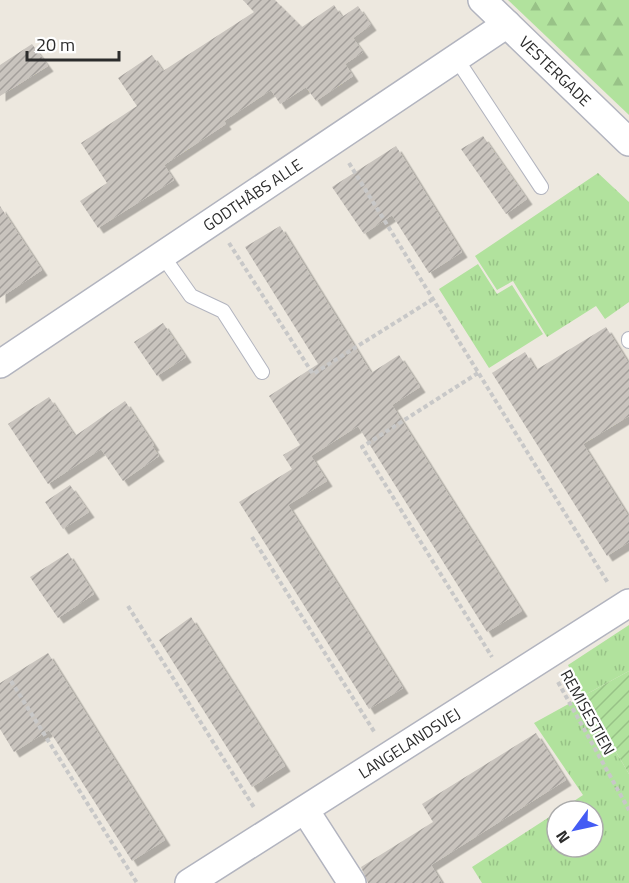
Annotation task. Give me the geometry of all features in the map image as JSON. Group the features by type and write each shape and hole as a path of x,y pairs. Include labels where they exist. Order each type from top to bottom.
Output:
{"street":[{"name":"VESTERGADE","path":"482,0 629,141"},
{"name":"GODTHÅBS ALLE","path":"0,364 507,24"},
{"name":"LANGELANDSVEJ","path":"189,883 626,605"},
{"path":"305,810 352,883"}],"lane":[{"path":"456,58 541,187"},
{"path":"162,255 191,296 223,311 262,372"}],"path":[{"path":"334,140 478,373 626,605"},
{"path":"214,220 313,374 433,299"},
{"path":"478,373 362,447 507,681"},
{"path":"252,537 389,756"},
{"path":"128,606 269,833"},
{"name":"REMISESTIEN","path":"544,657 629,810"},
{"path":"11,681 137,883"}],"green space":[{"path":"508,0 629,0 629,115"},
{"path":"598,173 629,202 629,302 605,319 596,306 547,337 513,281 497,290 475,256"},
{"path":"478,264 497,294 512,285 543,334 489,368 439,289"},
{"path":"629,625 629,671 583,696 568,665"},
{"path":"629,671 629,774 583,696"},
{"path":"583,696 629,774 629,883 482,883 472,867 545,820 545,859 605,859 605,799 577,799 583,795 534,723"}],"building":[{"path":"243,0 275,0 302,27 334,5 342,17 358,6 371,25 353,38 363,52 345,64 353,76 316,101 306,87 280,104 271,90 224,121 226,124 164,165 174,180 98,228 80,201 107,183 81,143 137,106 118,78 152,55 163,71 254,12"},
{"path":"32,44 48,66 0,96 0,65"},
{"path":"483,136 527,199 506,214 461,149"},
{"path":"396,146 462,252 429,273 392,215 364,234 332,187"},
{"path":"0,206 42,270 0,298"},
{"path":"280,226 371,373 399,355 420,387 392,405 522,611 487,632 358,426 311,456 327,481 288,505 403,688 369,709 239,502 292,469 283,455 300,445 269,396 318,364 245,247"},
{"path":"163,323 186,357 157,376 134,342"},
{"path":"606,327 629,364 629,416 583,444 629,517 629,542 607,556 492,373 525,352 536,370"},
{"path":"49,397 75,436 125,401 159,456 123,481 101,449 48,484 8,424"},
{"path":"70,485 89,512 63,529 45,502"},
{"path":"68,553 94,594 58,618 30,577"},
{"path":"191,617 285,766 252,787 159,640"},
{"path":"48,653 165,840 132,861 49,730 14,752 0,729 0,683"},
{"path":"536,733 566,780 431,865 442,883 368,883 361,867 433,822 422,804"}]}
